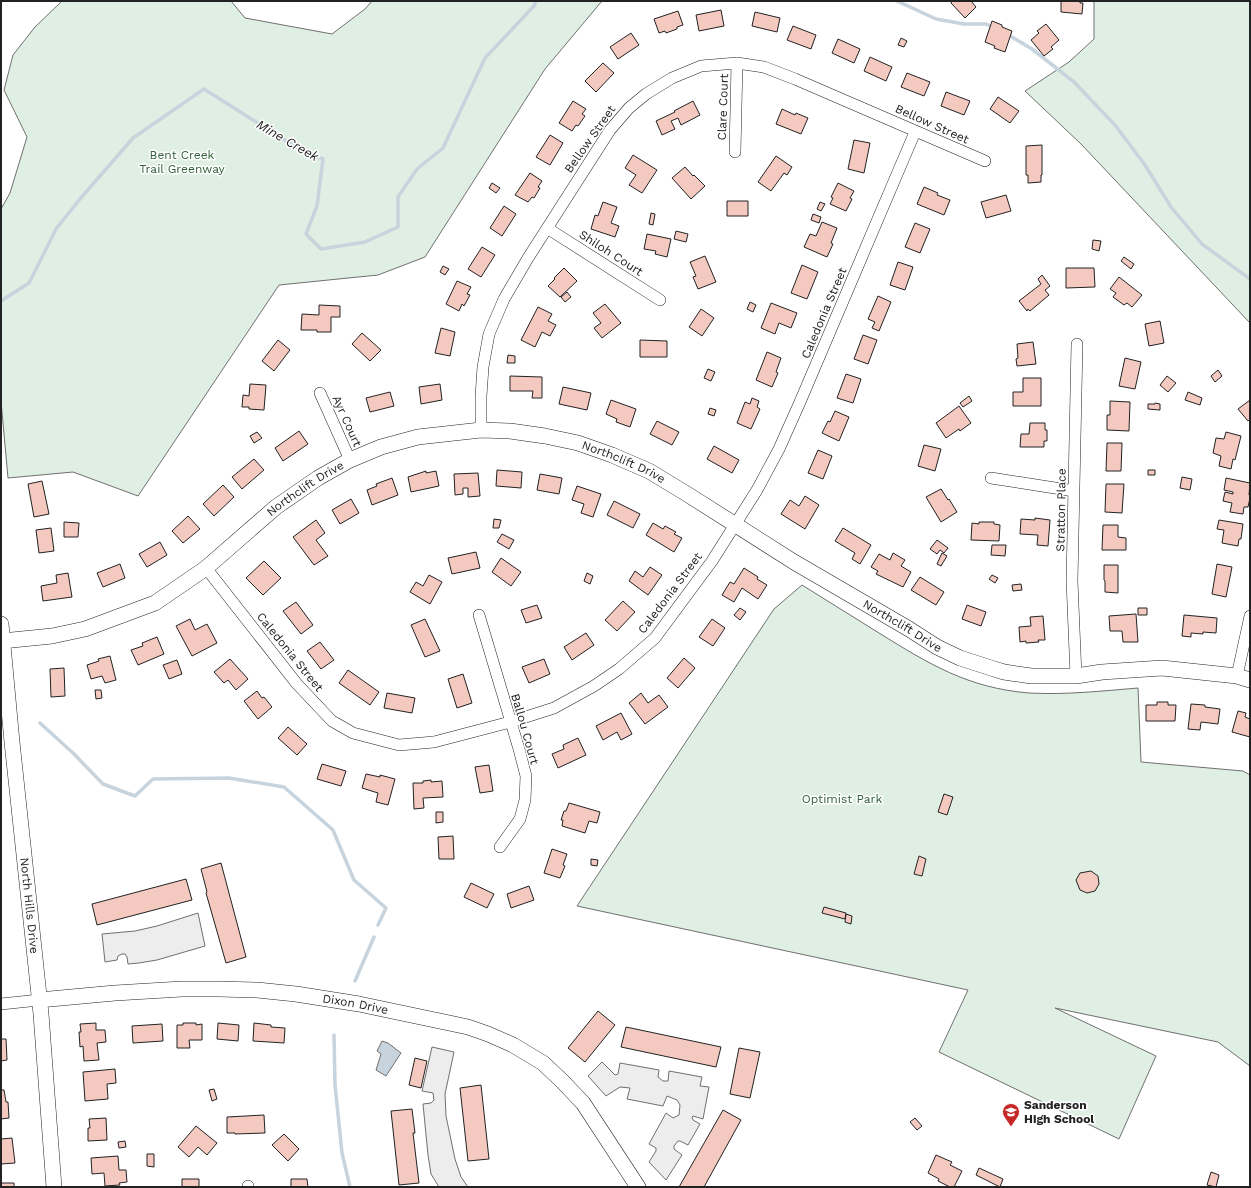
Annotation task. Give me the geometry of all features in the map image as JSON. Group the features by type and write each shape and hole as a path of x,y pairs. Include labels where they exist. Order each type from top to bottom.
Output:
{"street":[{"name":"Bellow Street","path":"481,430 483,367 489,334 504,299 547,228 610,130 629,108 646,94 672,78 701,66 737,63 764,68 795,79 985,162"},
{"name":"Clare Court","path":"735,152 737,63"},
{"name":"Caledonia Street","path":"206,568 297,684 332,721 353,733 399,745 434,742 510,722 554,708 594,686 619,669 655,638 692,589 757,490 782,443 915,132"},
{"name":"Shiloh Court","path":"547,228 660,300"},
{"name":"Stratton Place","path":"1076,676 1072,581 1077,344"},
{"name":"Ayr Court","path":"320,393 350,460"},
{"name":"Northclift Drive","path":"2,641 52,636 85,629 155,603 206,568 276,507 318,478 350,460 381,447 418,437 481,430 510,431 578,443 612,455 649,471 794,562 937,647 960,658 1004,672 1031,676 1076,676 1116,671 1162,668 1243,678"},
{"path":"991,478 1074,491"},
{"name":"Ballou Court","path":"478,615 526,776 525,800 520,819 500,847"},
{"path":"1243,678 1250,616"},
{"name":"North Hills Drive","path":"1,624 39,1000 54,1187"},
{"name":"Dixon Drive","path":"1,1004 115,993 182,989 257,990 296,994 359,1004 468,1027 513,1045 543,1063 583,1103 638,1187"}],"green space":[{"name":"Bent Creek Trail Greenway","path":"62,1 231,1 245,18 332,34 365,9 372,1 602,1 545,69 425,257 378,275 279,285 138,496 73,472 8,478 1,401 1,209 10,193 27,137 4,90 13,55 35,27"},
{"path":"1094,1 1250,1 1250,323 1081,144 1025,91 1069,62 1094,39"},
{"name":"Optimist Park","path":"802,585 915,655 950,673 987,686 1029,693 1084,692 1138,688 1141,762 1243,771 1250,775 1250,1066 1218,1042 1055,1008 1156,1056 1119,1139 939,1052 968,990 577,906 774,609"}],"shaded area":[{"path":"198,913 205,946 157,960 139,963 128,964 125,954 118,956 117,960 105,962 102,934 135,931 157,926"},
{"path":"382,1041 388,1043 401,1053 386,1076 376,1070 381,1054 377,1051"},
{"path":"432,1047 454,1052 445,1094 446,1116 455,1159 461,1177 468,1187 439,1187 431,1174 423,1104 431,1103 434,1100 433,1093 422,1091"},
{"path":"602,1062 615,1075 618,1074 620,1063 659,1070 658,1077 663,1081 668,1081 669,1071 702,1077 700,1086 709,1087 703,1119 693,1116 693,1120 700,1124 688,1145 678,1141 674,1146 674,1149 682,1155 666,1180 649,1162 656,1151 656,1148 649,1144 666,1113 673,1118 679,1115 680,1105 677,1100 667,1096 663,1106 627,1099 630,1088 620,1087 606,1096 588,1076"}],"building":[{"path":"952,1 971,1 976,7 965,18 951,3"},
{"path":"1061,1 1080,1 1080,3 1083,3 1082,14 1061,12"},
{"path":"721,10 724,26 699,31 696,15"},
{"path":"678,11 683,25 666,33 665,31 659,33 654,19"},
{"path":"755,12 780,18 777,32 752,26"},
{"path":"992,21 1012,31 1005,52 994,48 995,46 985,42"},
{"path":"1046,24 1059,40 1051,47 1053,49 1044,56 1031,40 1039,33 1037,31"},
{"path":"793,26 816,35 811,49 787,40"},
{"path":"631,33 639,45 618,59 610,47"},
{"path":"901,38 907,41 904,47 898,45"},
{"path":"838,39 860,49 854,63 832,53"},
{"path":"870,57 892,67 886,81 864,71"},
{"path":"603,63 614,73 596,92 585,81"},
{"path":"907,73 930,82 924,96 901,87"},
{"path":"946,92 970,101 964,115 941,106"},
{"path":"998,97 1019,111 1010,123 990,109"},
{"path":"573,101 586,109 582,114 585,116 578,126 576,125 572,131 559,123"},
{"path":"693,101 700,115 681,125 678,118 671,121 675,129 662,135 656,121"},
{"path":"782,109 795,115 796,113 808,118 801,134 776,124"},
{"path":"550,135 563,143 550,165 536,157"},
{"path":"854,140 870,143 864,173 848,169"},
{"path":"1042,145 1041,182 1028,183 1028,175 1026,175 1026,146"},
{"path":"633,155 657,170 642,193 629,185 636,175 625,168"},
{"path":"776,156 792,167 787,175 784,173 771,191 758,182"},
{"path":"685,167 705,186 691,199 672,178"},
{"path":"530,173 542,181 534,198 532,197 528,202 515,195"},
{"path":"492,183 500,188 496,193 489,188"},
{"path":"838,183 854,191 846,211 830,204 833,198 831,197"},
{"path":"924,187 938,193 937,195 950,200 944,215 917,204"},
{"path":"1006,195 1011,211 986,218 981,202"},
{"path":"727,201 748,201 748,216 727,216"},
{"path":"603,202 617,207 611,223 619,226 615,237 591,229 595,215 598,216"},
{"path":"820,202 825,204 821,211 817,209"},
{"path":"504,206 516,214 502,236 490,228"},
{"path":"651,213 655,214 653,225 649,224"},
{"path":"813,214 821,217 819,223 811,220"},
{"path":"822,222 837,228 831,243 833,244 827,257 804,247 810,234 816,236"},
{"path":"915,223 930,229 920,253 905,247"},
{"path":"676,231 688,234 686,242 674,239"},
{"path":"647,234 671,239 667,257 655,254 656,251 644,249"},
{"path":"1093,240 1101,241 1099,251 1092,249"},
{"path":"482,247 495,255 481,277 468,269"},
{"path":"705,256 716,282 698,289 693,277 696,276 690,262"},
{"path":"1124,257 1134,264 1131,269 1121,261"},
{"path":"898,262 913,267 905,290 890,285"},
{"path":"802,265 818,272 807,299 791,293"},
{"path":"443,266 449,269 445,275 440,272"},
{"path":"564,268 577,281 560,297 548,286"},
{"path":"1066,268 1094,268 1095,287 1066,288"},
{"path":"1042,275 1050,286 1045,290 1049,295 1030,311 1028,309 1027,311 1019,301 1041,284 1038,279"},
{"path":"1119,277 1142,295 1132,307 1127,303 1124,305 1113,297 1116,293 1110,289"},
{"path":"457,281 471,287 467,294 470,295 464,306 462,304 459,311 446,304"},
{"path":"567,292 571,297 565,302 561,297"},
{"path":"878,296 891,302 879,331 872,328 875,322 868,319"},
{"path":"750,302 756,305 753,312 747,309"},
{"path":"771,303 797,313 791,328 779,323 775,334 761,328"},
{"path":"605,304 621,323 602,338 594,328 601,323 593,313"},
{"path":"319,305 340,306 340,317 331,317 331,332 301,330 302,314 319,315"},
{"path":"538,307 552,314 548,321 556,325 550,336 542,332 535,347 521,340"},
{"path":"701,309 714,318 702,336 689,327"},
{"path":"1160,321 1164,343 1149,346 1145,324"},
{"path":"441,328 455,332 450,356 435,353"},
{"path":"362,333 381,350 370,361 352,344"},
{"path":"863,335 877,340 868,364 854,359"},
{"path":"278,340 290,350 274,371 262,361"},
{"path":"640,340 667,341 667,357 640,357"},
{"path":"1033,342 1036,364 1017,366 1017,344"},
{"path":"767,352 781,358 776,372 778,373 772,387 756,380"},
{"path":"508,355 515,356 515,363 507,363"},
{"path":"1125,358 1141,362 1135,389 1119,386"},
{"path":"708,369 715,372 711,381 704,378"},
{"path":"1218,370 1222,376 1215,382 1211,376"},
{"path":"846,374 861,379 853,403 837,398"},
{"path":"510,376 542,377 542,398 532,398 533,391 510,391"},
{"path":"1167,376 1176,383 1168,392 1160,385"},
{"path":"1023,378 1041,378 1041,406 1013,406 1013,392 1023,392"},
{"path":"250,384 266,385 264,410 242,407 243,395 249,396"},
{"path":"440,384 442,400 421,404 419,387"},
{"path":"563,387 591,393 587,410 559,404"},
{"path":"390,392 394,406 370,412 366,398"},
{"path":"1188,392 1202,398 1200,405 1185,400"},
{"path":"969,396 972,401 963,407 960,403"},
{"path":"752,398 759,401 757,407 760,409 751,429 737,423 745,402 750,404"},
{"path":"611,400 636,409 630,427 616,422 617,419 606,414"},
{"path":"1250,400 1250,419 1248,421 1238,409"},
{"path":"1110,401 1130,402 1129,431 1107,430 1107,415 1110,415"},
{"path":"1148,404 1160,404 1160,410 1148,409"},
{"path":"959,406 971,423 960,431 959,429 946,438 936,423"},
{"path":"710,408 716,410 714,416 708,414"},
{"path":"835,411 849,417 839,441 822,433 828,421 830,422"},
{"path":"657,421 679,432 672,445 650,434"},
{"path":"1030,423 1045,423 1045,430 1047,430 1047,441 1044,441 1044,447 1020,447 1021,434 1029,434"},
{"path":"299,431 308,444 283,461 275,448"},
{"path":"257,432 262,438 254,443 250,436"},
{"path":"1226,432 1241,436 1235,460 1233,459 1231,469 1219,466 1221,456 1213,453 1216,438 1224,439"},
{"path":"1107,443 1122,443 1121,471 1106,471"},
{"path":"924,445 941,449 935,471 918,466"},
{"path":"714,446 739,460 732,473 707,459"},
{"path":"818,450 832,456 823,479 808,473"},
{"path":"254,459 264,470 242,489 232,477"},
{"path":"497,470 522,472 521,488 496,486"},
{"path":"1148,470 1155,470 1155,475 1148,475"},
{"path":"426,471 426,473 436,471 439,486 411,492 408,477"},
{"path":"478,473 480,496 468,497 468,488 463,488 463,494 455,495 454,474"},
{"path":"540,474 562,478 559,494 537,490"},
{"path":"1182,477 1192,479 1190,490 1180,488"},
{"path":"392,478 398,495 372,505 367,490 377,486 376,484"},
{"path":"1226,478 1250,483 1250,498 1248,507 1244,507 1243,514 1230,512 1232,503 1223,501 1225,492 1233,494 1233,492 1224,490"},
{"path":"42,481 49,514 34,517 28,484"},
{"path":"1106,484 1124,484 1122,513 1105,512"},
{"path":"223,485 234,497 214,516 203,504"},
{"path":"577,486 601,494 593,517 581,513 584,504 572,500"},
{"path":"941,489 957,512 941,522 926,497"},
{"path":"805,496 819,505 805,529 781,514 790,500 799,506"},
{"path":"351,499 359,513 340,524 332,510"},
{"path":"614,501 640,514 633,528 607,515"},
{"path":"188,516 200,529 183,543 172,531"},
{"path":"1035,518 1050,520 1048,546 1037,545 1038,535 1020,534 1021,519 1035,520"},
{"path":"494,519 501,520 499,528 493,528"},
{"path":"316,520 325,533 316,540 328,556 314,565 293,537"},
{"path":"1219,520 1243,524 1241,539 1239,539 1238,546 1222,543 1224,530 1217,529"},
{"path":"64,522 79,523 78,537 64,537"},
{"path":"979,522 994,522 994,524 1000,525 999,541 971,540 972,523 979,524"},
{"path":"653,523 663,529 665,526 676,532 674,534 682,538 674,552 646,535"},
{"path":"1103,525 1118,525 1118,537 1126,538 1126,550 1102,550"},
{"path":"51,528 54,551 39,553 36,530"},
{"path":"843,528 871,545 860,564 852,559 855,553 835,541"},
{"path":"502,534 514,540 509,549 497,542"},
{"path":"937,540 948,548 944,553 940,550 937,554 930,549"},
{"path":"160,542 167,555 147,567 139,554"},
{"path":"992,545 1006,545 1005,556 991,555"},
{"path":"476,552 480,568 452,574 448,558"},
{"path":"893,553 905,560 901,566 911,572 903,587 876,574 878,571 871,567 879,554 890,560"},
{"path":"942,553 947,556 941,566 937,564"},
{"path":"501,558 521,572 511,586 492,572"},
{"path":"264,561 281,578 263,595 246,578"},
{"path":"120,564 125,578 103,587 97,573"},
{"path":"1217,564 1232,567 1226,597 1212,594"},
{"path":"1104,565 1118,565 1118,593 1105,592"},
{"path":"650,567 662,575 648,595 629,581 635,571 643,577"},
{"path":"744,568 767,585 758,599 742,588 734,602 722,595 730,582 734,584"},
{"path":"68,573 72,597 43,601 41,586 57,583 56,575"},
{"path":"587,573 593,576 590,584 584,581"},
{"path":"429,575 442,582 430,604 410,592 416,582 423,586"},
{"path":"992,575 998,578 995,583 989,579"},
{"path":"920,577 944,592 936,605 911,590"},
{"path":"1021,584 1022,590 1013,591 1012,585"},
{"path":"623,601 635,612 617,631 605,620"},
{"path":"296,602 313,625 301,634 283,611"},
{"path":"537,605 542,618 526,623 521,610"},
{"path":"967,605 986,612 981,626 962,619"},
{"path":"740,608 746,612 740,620 734,615"},
{"path":"1138,608 1147,608 1147,615 1138,615"},
{"path":"1136,614 1138,642 1123,642 1122,631 1110,631 1109,616"},
{"path":"1184,615 1217,618 1216,633 1191,633 1191,637 1182,636"},
{"path":"1043,616 1045,640 1038,640 1039,642 1020,642 1019,627 1031,626 1030,617"},
{"path":"190,619 195,630 207,624 217,643 192,656 176,626"},
{"path":"425,619 440,651 425,657 411,625"},
{"path":"712,619 725,628 713,646 699,637"},
{"path":"586,633 594,645 572,660 564,647"},
{"path":"157,637 164,654 138,665 131,650 143,646 142,643"},
{"path":"320,642 334,660 321,669 307,651"},
{"path":"110,656 116,680 105,683 102,676 91,679 87,665 99,661 98,659"},
{"path":"684,658 695,668 678,688 667,678"},
{"path":"230,659 248,679 236,690 228,680 224,683 214,672"},
{"path":"544,659 550,674 529,683 522,667"},
{"path":"177,660 182,674 169,679 163,665"},
{"path":"64,668 65,696 51,697 50,669"},
{"path":"348,670 379,692 370,705 339,683"},
{"path":"463,674 472,703 457,708 448,679"},
{"path":"95,690 101,690 102,698 96,699"},
{"path":"257,691 272,707 258,719 244,701"},
{"path":"387,693 415,698 412,713 384,708"},
{"path":"641,693 648,703 659,695 668,707 645,724 629,703"},
{"path":"1157,702 1168,702 1168,705 1176,705 1175,721 1146,721 1146,705 1157,705"},
{"path":"1191,704 1205,705 1205,707 1220,709 1218,724 1201,722 1200,730 1188,729"},
{"path":"1238,711 1246,713 1245,717 1250,719 1250,737 1232,732"},
{"path":"621,713 632,734 621,740 617,732 603,740 596,726"},
{"path":"288,727 307,744 297,755 278,738"},
{"path":"578,738 586,755 558,768 552,754 564,749 563,745"},
{"path":"322,764 346,771 341,786 317,779"},
{"path":"489,765 493,791 480,793 475,767"},
{"path":"366,774 380,777 380,775 395,779 388,805 376,802 378,793 362,788"},
{"path":"431,780 431,782 442,781 443,797 423,798 424,808 414,809 413,783 423,783 423,781"},
{"path":"944,794 953,797 947,815 938,812"},
{"path":"569,803 600,812 597,823 589,821 585,833 562,826 563,820 561,820"},
{"path":"436,812 443,812 443,822 436,823"},
{"path":"453,836 454,859 439,859 438,837"},
{"path":"552,849 567,854 563,865 565,866 560,878 544,873"},
{"path":"919,856 926,859 922,876 914,874"},
{"path":"591,859 598,860 597,866 591,865"},
{"path":"221,863 246,957 226,963 206,893 201,869"},
{"path":"1091,871 1098,876 1099,884 1095,891 1087,893 1080,890 1076,880 1080,873"},
{"path":"186,879 192,900 97,925 92,904"},
{"path":"471,883 494,894 487,908 464,897"},
{"path":"529,886 534,900 511,908 507,894"},
{"path":"824,907 846,913 845,919 822,913"},
{"path":"846,914 852,916 851,924 845,922"},
{"path":"598,1011 615,1025 585,1062 568,1048"},
{"path":"96,1023 96,1030 105,1030 106,1042 97,1043 99,1060 84,1061 83,1046 80,1047 80,1024"},
{"path":"183,1023 196,1023 196,1025 202,1024 202,1040 189,1040 190,1048 177,1048 177,1025 183,1025"},
{"path":"218,1023 239,1025 238,1041 217,1039"},
{"path":"254,1023 271,1025 271,1027 285,1028 284,1043 253,1041"},
{"path":"162,1024 163,1041 133,1043 132,1026"},
{"path":"626,1027 721,1047 716,1067 621,1047"},
{"path":"1,1039 6,1039 7,1060 1,1061"},
{"path":"739,1048 760,1052 750,1098 730,1094"},
{"path":"415,1058 427,1061 421,1088 409,1085"},
{"path":"115,1069 116,1083 107,1084 108,1099 85,1101 83,1072"},
{"path":"481,1085 489,1159 468,1161 460,1088"},
{"path":"214,1089 217,1099 212,1101 209,1090"},
{"path":"1,1090 4,1090 6,1102 8,1102 9,1118 1,1119"},
{"path":"412,1109 415,1133 413,1133 419,1183 399,1185 391,1111"},
{"path":"723,1110 741,1120 704,1187 679,1187"},
{"path":"264,1115 265,1133 227,1133 227,1117"},
{"path":"106,1118 107,1140 88,1141 88,1128 90,1128 89,1119"},
{"path":"915,1118 922,1126 917,1130 910,1122"},
{"path":"196,1126 217,1143 207,1155 198,1147 189,1157 178,1147"},
{"path":"284,1134 299,1149 288,1161 272,1145"},
{"path":"12,1138 15,1163 1,1164 1,1139"},
{"path":"125,1141 126,1147 119,1148 118,1142"},
{"path":"147,1154 154,1154 154,1167 147,1166"},
{"path":"936,1155 952,1162 950,1165 962,1171 954,1187 950,1187 938,1181 939,1179 928,1173"},
{"path":"118,1156 119,1170 126,1170 127,1182 119,1183 120,1185 105,1186 104,1173 92,1174 91,1158"},
{"path":"979,1168 1003,1179 1000,1187 976,1175"},
{"path":"1211,1172 1219,1175 1216,1187 1207,1185"},
{"path":"182,1179 199,1179 199,1187 182,1187"},
{"path":"291,1179 307,1179 308,1187 291,1187"},
{"path":"1,1183 14,1183 14,1187 1,1187"}],"waterway":[{"name":"Mine Creek","path":"1,301 29,283 56,229 133,138 204,89 302,151 323,159 317,206 306,234 321,249 365,242 398,227 398,197 417,169 443,148 485,58 534,6 536,1"},
{"path":"897,1 936,19 964,24 986,24 994,28"},
{"path":"1007,34 1032,49 1074,82 1115,125 1145,165 1171,207 1202,244 1250,279"},
{"path":"40,723 73,753 103,784 135,796 153,779 229,778 284,787 333,830 354,880 386,908 378,925"},
{"path":"355,981 374,937"},
{"path":"334,1035 335,1085 342,1153 350,1187"}],"place":[{"name":"Sanderson High School","path":"1011,1127"}]}
